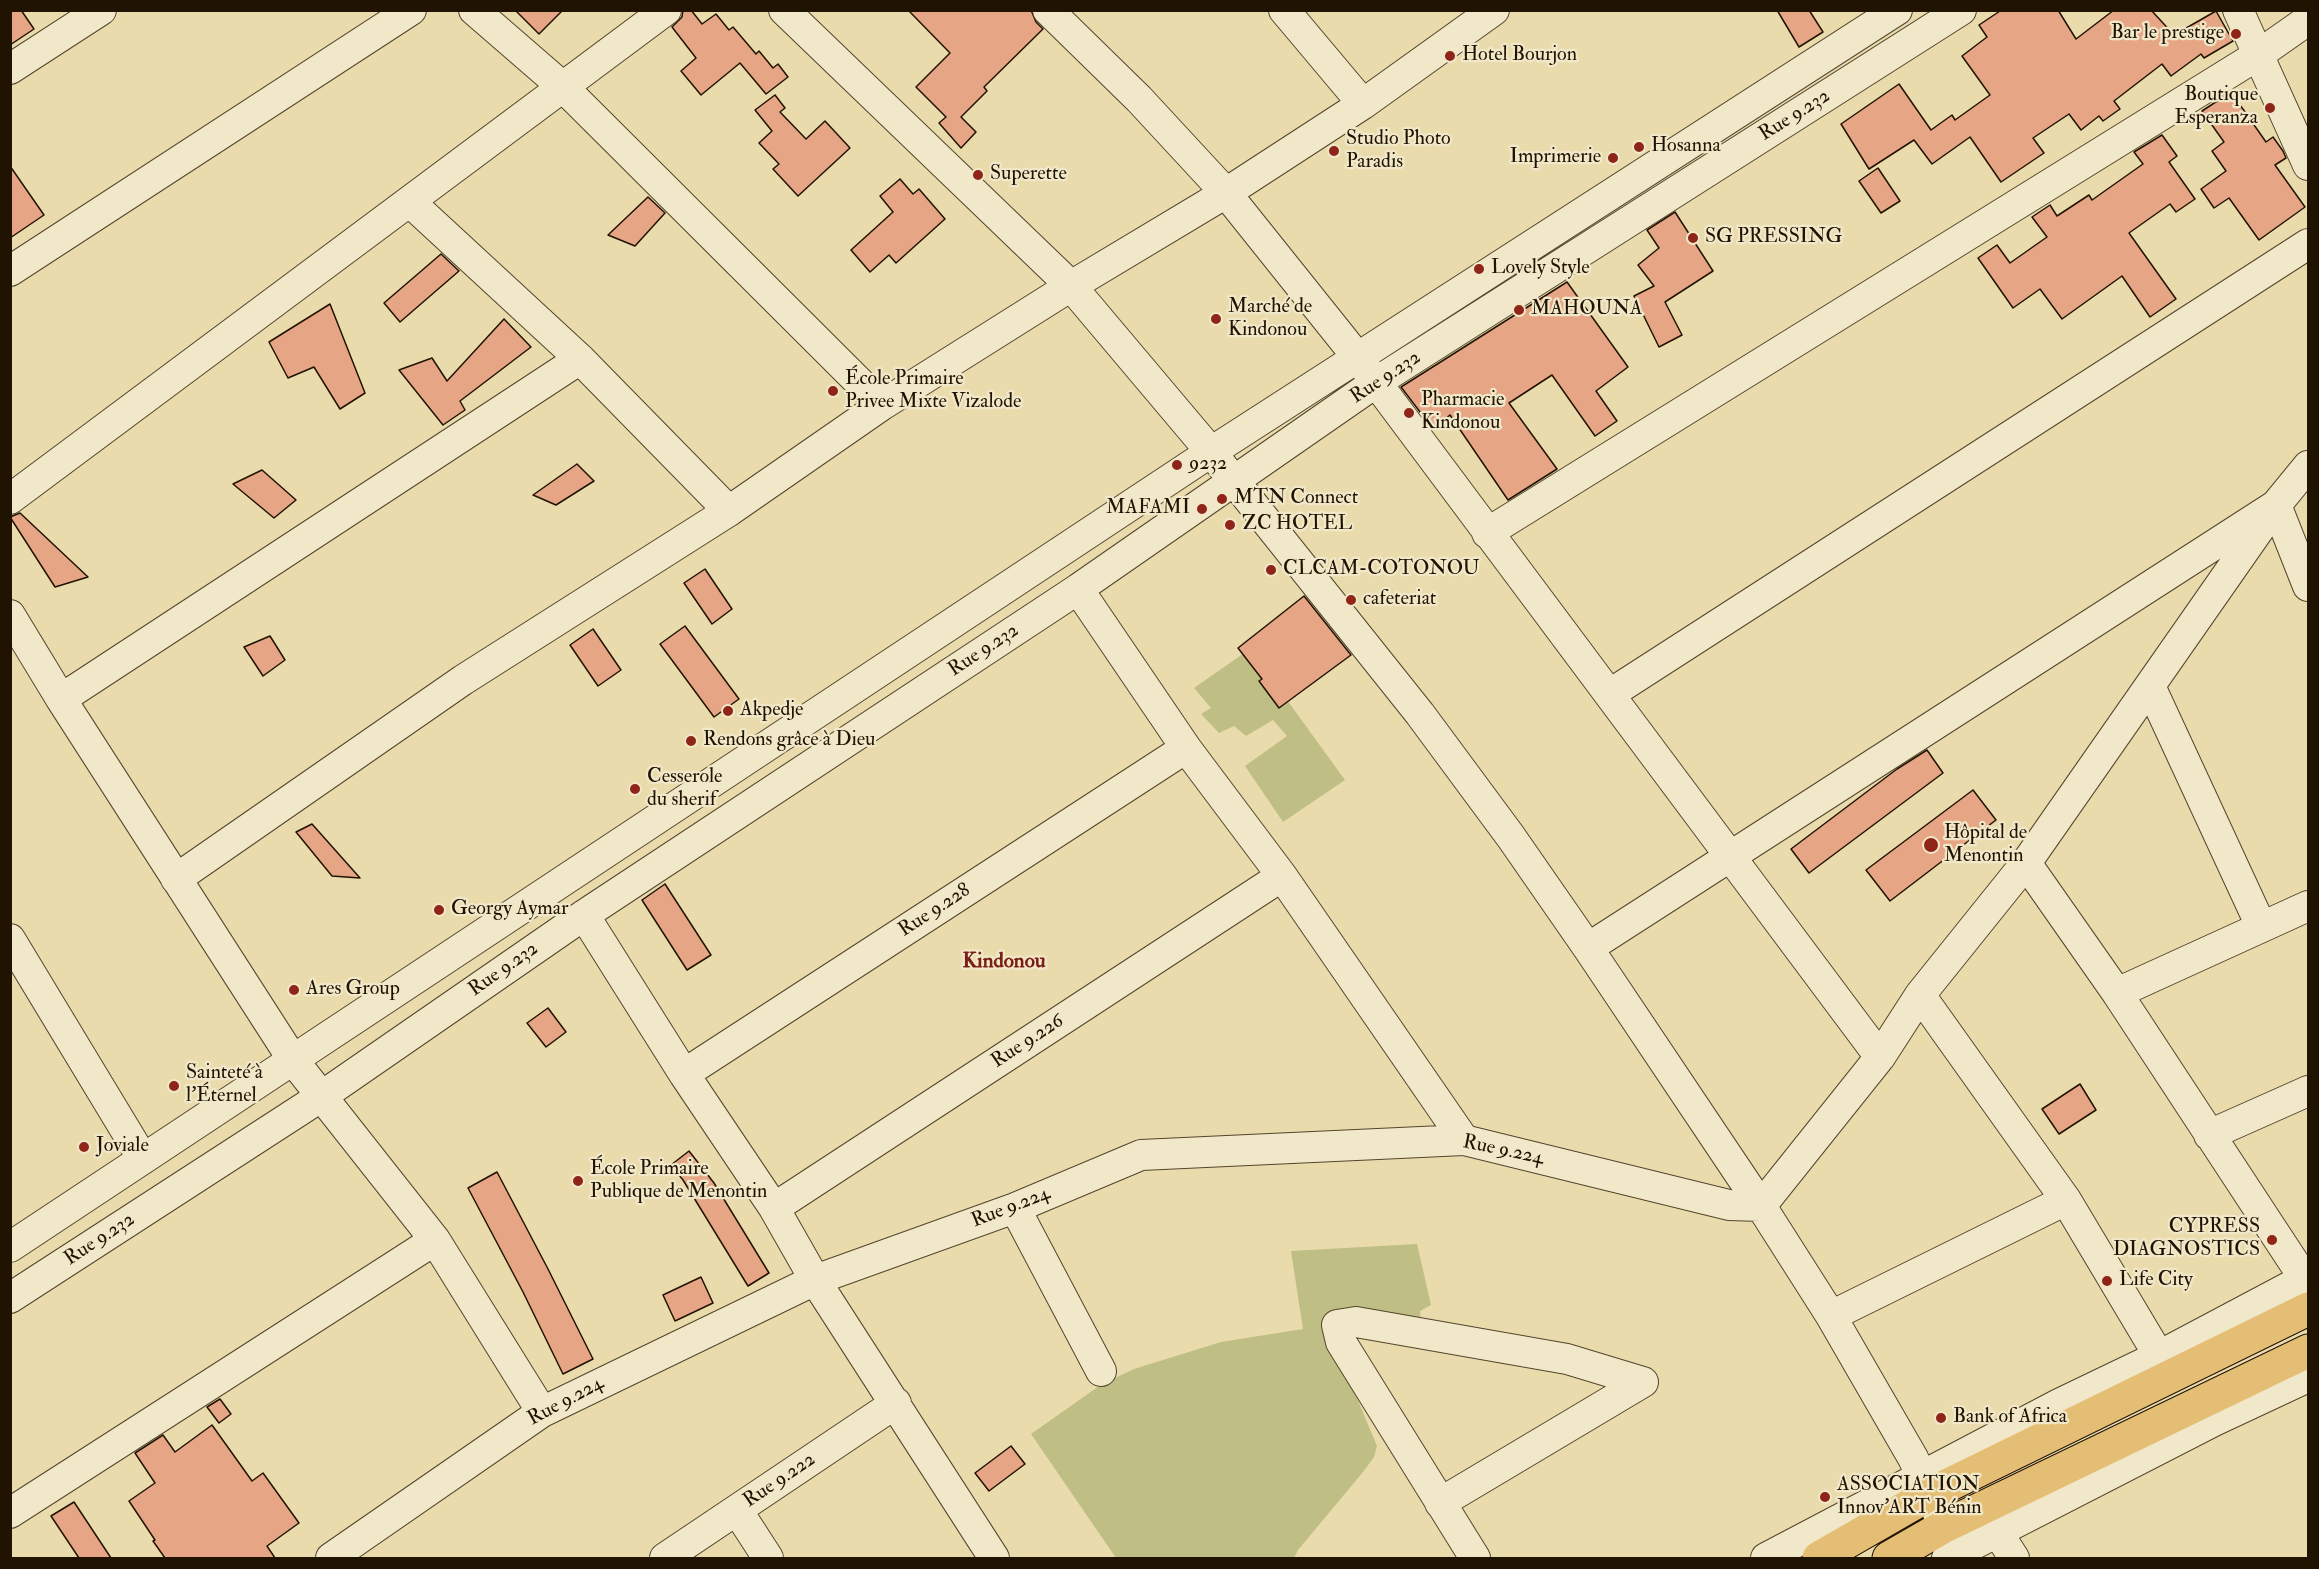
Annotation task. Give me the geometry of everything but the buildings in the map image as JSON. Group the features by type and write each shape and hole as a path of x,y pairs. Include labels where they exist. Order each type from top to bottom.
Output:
{"highway":[{"path":"1819,1558 1871,1527 1927,1485 2307,1288"},
{"path":"1889,1558 1948,1547 2308,1351"}],"street":[{"path":"10,69 100,10"},
{"path":"10,271 411,10"},
{"path":"474,10 564,88 882,405"},
{"path":"10,499 666,10"},
{"path":"784,10 1071,286 1235,481 1419,714 1511,837 1588,948 1761,1206 1831,1316 1927,1485 1948,1547 1998,1533 2214,1421 2308,1377"},
{"path":"1048,10 1139,99 1226,193 1358,358 1487,534 1610,694 1880,1057"},
{"path":"1284,10 1363,104"},
{"path":"176,879 463,680 729,511 882,405 1071,286 1226,193 1363,104 1494,10"},
{"name":"Rue 9.232","path":"10,1247 1211,452 1898,10"},
{"name":"Rue 9.232","path":"11,1295 322,1096 584,915 1078,589 1375,383 1961,10"},
{"path":"2238,10 2308,165"},
{"path":"1487,534 2258,55 2308,20"},
{"path":"410,202 580,359 729,511"},
{"path":"1610,694 2308,244"},
{"path":"61,699 580,359"},
{"path":"1761,1206 1880,1057 1920,995 2026,863 2276,505 2308,466"},
{"path":"1588,948 2276,505"},
{"path":"2276,505 2308,586"},
{"path":"1078,589 1186,748 1282,876 1464,1140"},
{"path":"10,615 61,699 293,1060 435,1240 542,1412"},
{"path":"2150,686 2261,926"},
{"name":"Rue 9.228","path":"684,1074 1186,748"},
{"path":"1766,1558 1927,1485 2059,1404 2307,1288 2116,993 2026,863"},
{"name":"Rue 9.226","path":"774,1208 1282,876"},
{"path":"2116,993 2308,906"},
{"path":"584,915 684,1074 774,1208 815,1280 994,1558"},
{"path":"10,939 143,1159"},
{"path":"1920,995 2066,1200 2158,1356"},
{"path":"2209,1135 2308,1091"},
{"name":"Rue 9.224","path":"331,1558 542,1412 815,1280 1014,1208 1141,1155 1464,1140 1729,1204 1761,1206"},
{"path":"1831,1316 2066,1200"},
{"path":"1014,1208 1101,1371"},
{"path":"10,1513 435,1240"},
{"path":"1440,1503 1643,1382 1568,1359 1356,1323 1337,1325 1341,1342 1440,1503 1475,1558"},
{"name":"Rue 9.222","path":"665,1558 896,1403"},
{"path":"737,1510 768,1558"},
{"path":"1998,1533 2014,1558"}],"shaded area":[{"path":"1250,649 1345,780 1283,822 1245,766 1287,736 1273,720 1246,736 1234,726 1219,733 1201,714 1211,708 1194,688"},
{"path":"1417,1244 1431,1305 1420,1311 1421,1324 1342,1319 1341,1360 1377,1446 1374,1457 1363,1472 1298,1550 1294,1558 1116,1558 1031,1434 1102,1384 1134,1369 1221,1342 1303,1329 1291,1251"}],"place":[{"name":"Bar le prestige","path":"2236,34"},
{"name":"Hotel Bourjon","path":"1450,56"},
{"name":"Boutique Esperanza","path":"2270,108"},
{"name":"Hosanna","path":"1639,147"},
{"name":"Studio Photo Paradis","path":"1334,151"},
{"name":"Imprimerie","path":"1613,158"},
{"name":"Superette","path":"978,175"},
{"name":"SG PRESSING","path":"1693,238"},
{"name":"Lovely Style","path":"1479,269"},
{"name":"MAHOUNA","path":"1519,310"},
{"name":"Marché de Kindonou","path":"1216,319"},
{"name":"École Primaire Privee Mixte Vizalode","path":"833,391"},
{"name":"Pharmacie Kindonou","path":"1409,413"},
{"name":"9232","path":"1177,465"},
{"name":"MTN Connect","path":"1222,499"},
{"name":"MAFAMI","path":"1202,509"},
{"name":"ZC HOTEL","path":"1230,525"},
{"name":"CLCAM-COTONOU","path":"1271,570"},
{"name":"cafeteriat","path":"1351,600"},
{"name":"Akpedje","path":"728,711"},
{"name":"Rendons grâce à Dieu","path":"691,741"},
{"name":"Cesserole du sherif","path":"635,789"},
{"name":"Hôpital de Menontin","path":"1931,845"},
{"name":"Georgy Aymar","path":"439,910"},
{"name":"Ares Group","path":"294,990"},
{"name":"Sainteté à l'Éternel","path":"174,1086"},
{"name":"Joviale","path":"84,1147"},
{"name":"École Primaire Publique de Menontin","path":"578,1181"},
{"name":"CYPRESS DIAGNOSTICS","path":"2272,1240"},
{"name":"Life City","path":"2107,1281"},
{"name":"Bank of Africa","path":"1941,1418"},
{"name":"ASSOCIATION Innov'ART Bénin","path":"1825,1497"}],"district":[{"name":"Kindonou","path":"1004,962"}]}
